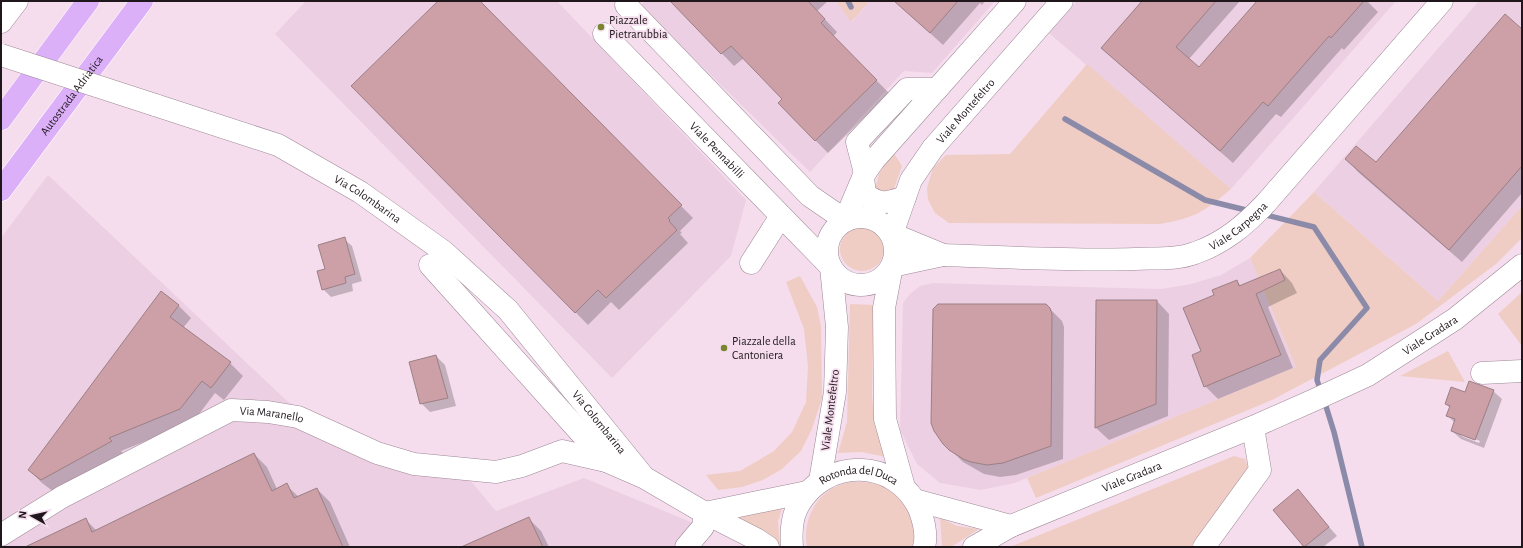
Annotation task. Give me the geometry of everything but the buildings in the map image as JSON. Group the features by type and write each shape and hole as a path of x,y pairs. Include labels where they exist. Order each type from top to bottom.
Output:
{"highway":[{"path":"1,119 86,1"},
{"name":"Autostrada Adriatica","path":"1,190 142,1"},
{"path":"99,59 150,1"}],"street":[{"path":"1,22 17,1"},
{"path":"845,220 864,175 874,160 1015,1"},
{"name":"Viale Montefeltro","path":"892,234 911,180 933,148 953,136 1031,45 1062,1"},
{"name":"Viale Carpegna","path":"892,266 943,255 1117,260 1168,258 1194,254 1219,242 1247,223 1266,203 1442,1"},
{"path":"626,5 810,196 845,220"},
{"name":"Viale Pennabilli","path":"604,34 831,267"},
{"name":"Via Colombarina","path":"1,55 278,145 360,192 443,251 508,310 645,478"},
{"path":"864,175 865,194 874,201 885,204 905,197"},
{"path":"751,263 780,216"},
{"path":"892,266 886,275 867,285 856,285 846,282 837,275 831,267 827,257 827,246 830,235 845,220 866,216 881,223 892,234 896,256 892,266 884,308 885,419 910,494 924,520 926,542 924,547"},
{"name":"Viale Carpegna","path":"892,234 943,255"},
{"name":"Via Colombarina","path":"430,265 606,461"},
{"name":"Viale Gradara","path":"974,547 1011,526 1253,428 1368,374 1455,319 1522,265"},
{"name":"Viale Montefeltro","path":"814,486 835,392 837,327 831,267"},
{"path":"1482,373 1522,371"},
{"name":"Via Maranello","path":"1,536 62,497 231,410 268,412 298,417 377,452 414,464 496,472 522,466 562,451"},
{"path":"1204,547 1260,470 1253,428"},
{"name":"Via Colombarina","path":"562,451 606,461 645,478 768,547"},
{"name":"Rotonda del Duca","path":"792,547 791,528 797,509 814,486 841,471 864,469 885,475 910,494"},
{"path":"686,547 703,527 705,513 814,486"},
{"path":"910,494 1011,526"}],"shaded area":[{"path":"306,1 557,1 746,200 731,256 612,378 275,34"},
{"path":"645,1 836,1 852,22 870,1 995,1 932,73 904,71 810,172 640,6"},
{"path":"836,1 870,1 851,22"},
{"path":"1077,1 1396,1 1231,189 1049,33"},
{"path":"1479,1 1518,1 1522,4 1522,206 1438,301 1314,192"},
{"path":"1087,64 1231,189 1206,209 1198,213 1172,222 1160,224 949,223 935,213 928,200 927,188 933,168 946,155 1010,154"},
{"path":"893,152 902,166 891,197 874,193 879,174"},
{"path":"48,175 287,401 366,451 464,473 496,511 584,478 703,527 691,547 1,547 1,238"},
{"path":"1314,192 1438,301 1522,206 1522,238 1496,264 1416,324 1272,400 1036,498 1027,478 1296,367 1250,258"},
{"path":"858,227 866,227 871,228 878,233 883,240 883,258 878,265 871,270 858,271 850,268 843,261 840,253 840,245 843,237 850,230"},
{"path":"1250,258 1296,367 1015,483 981,490 940,483 917,464 900,430 903,303 911,293 920,286 933,283 1161,289 1191,284 1221,275"},
{"path":"800,276 817,307 821,327 822,398 812,429 801,451 782,469 763,480 742,487 718,490 706,475 740,471 774,451 792,432 806,402 808,367 804,329 786,282"},
{"path":"1522,292 1522,346 1498,314"},
{"path":"850,304 874,305 872,396 875,427 886,457 862,452 838,453 847,422"},
{"path":"1448,351 1465,382 1400,376"},
{"path":"1234,456 1245,459 1249,471 1235,492 1192,547 1010,547"},
{"path":"850,482 867,482 876,484 884,487 898,497 909,512 912,521 915,538 913,547 807,547 806,529 811,512 816,504 821,497 835,487"},
{"path":"785,500 778,521 780,544 731,517"},
{"path":"940,518 957,526 979,529 951,547 942,547"}],"waterway":[{"path":"848,1 851,7"},
{"path":"1065,119 1205,200 1250,211"},
{"path":"1262,214 1314,227 1367,308 1320,360 1317,380 1321,392"},
{"path":"1324,400 1334,432 1362,547"}],"place":[{"name":"Piazzale Pietrarubbia","path":"601,27"},
{"name":"Piazzale della Cantoniera","path":"724,348"}]}
